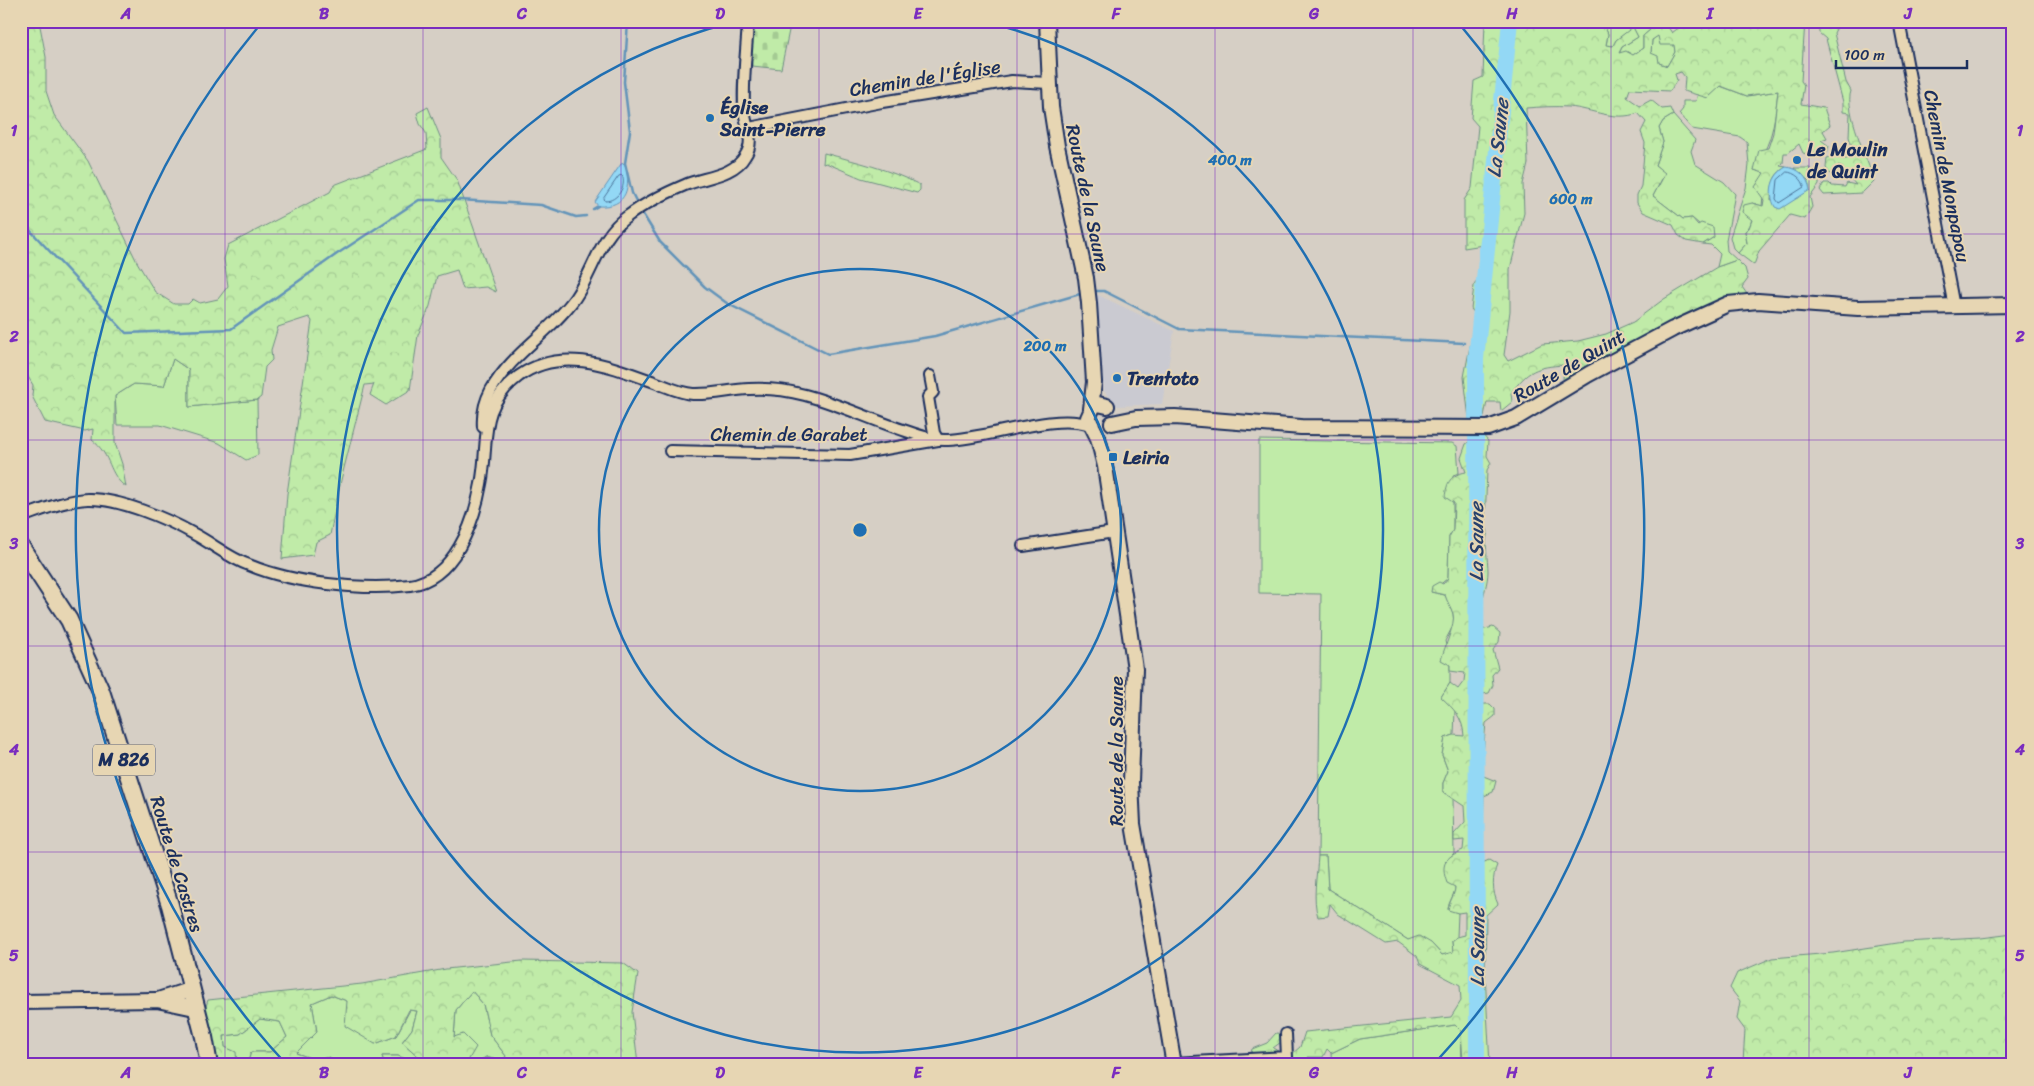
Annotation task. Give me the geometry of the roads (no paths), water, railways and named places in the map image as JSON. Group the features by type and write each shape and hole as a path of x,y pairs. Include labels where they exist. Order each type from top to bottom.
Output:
{"main road":[{"name":"Route de Castres","path":"21,547 72,626 102,691 170,905 209,1065"}],"street":[{"path":"484,435 483,412 490,391 513,362 564,313 580,290 609,233 627,216 646,204 686,185 718,174 739,164 749,150 744,106 748,21"},
{"name":"Route de la Saune","path":"1047,21 1049,83 1057,146 1086,278 1094,382 1091,418 1105,466 1135,669 1131,782 1133,824 1174,1064"},
{"name":"Chemin de Monpapou","path":"1899,21 1954,307"},
{"name":"Chemin de l'Église","path":"748,128 882,102 1012,82 1049,83"},
{"name":"Route de Quint","path":"1110,416 1136,418 1187,417 1302,427 1488,428 1516,418 1589,374 1673,329 1711,310 1728,304 1758,301 1833,307 2013,305"},
{"name":"Chemin de Garabet","path":"21,517 72,501 86,499 106,501 174,525 232,558 260,569 343,585 380,587 410,585 429,580 441,572 463,537 481,488 484,435 496,403 514,381 538,367 569,359 596,362 683,392 705,394 772,389 806,395 880,422 938,440"},
{"path":"930,376 933,392 928,397 934,433 938,440"},
{"name":"Route de la Saune","path":"1094,382 1110,416 1105,466"},
{"path":"1098,404 1110,416 1103,430 1091,418 1098,404"},
{"name":"Chemin de Garabet","path":"670,451 850,455 1091,418"},
{"path":"1023,546 1114,532"},
{"path":"157,1000 192,989"},
{"path":"21,1002 157,1000 190,1007 196,1006"},
{"path":"1174,1064 1287,1057 1286,1034"}],"water":[{"path":"625,163 628,180 625,194 616,203 608,206 598,206 595,202 621,164"},
{"path":"1786,167 1799,171 1807,181 1810,190 1780,209 1775,207 1771,190 1774,179"}],"waterway":[{"path":"628,21 624,82 630,131 625,163 632,193 638,205"},
{"name":"La Saune","path":"1477,1065 1476,359 1510,21"},
{"path":"21,215 28,228 126,333 231,329 337,254 419,200 460,200 541,205 576,217 586,216"},
{"path":"593,209 598,206"},
{"path":"641,211 660,242 705,287 728,304 828,354 935,336 1080,294"},
{"path":"1096,291 1104,291 1179,329 1464,343"}],"place":[{"name":"Église Saint-Pierre","path":"710,118"},
{"name":"Le Moulin de Quint","path":"1797,160"},
{"name":"Trentoto","path":"1117,378"},
{"name":"Leiria","path":"1113,457"}]}
